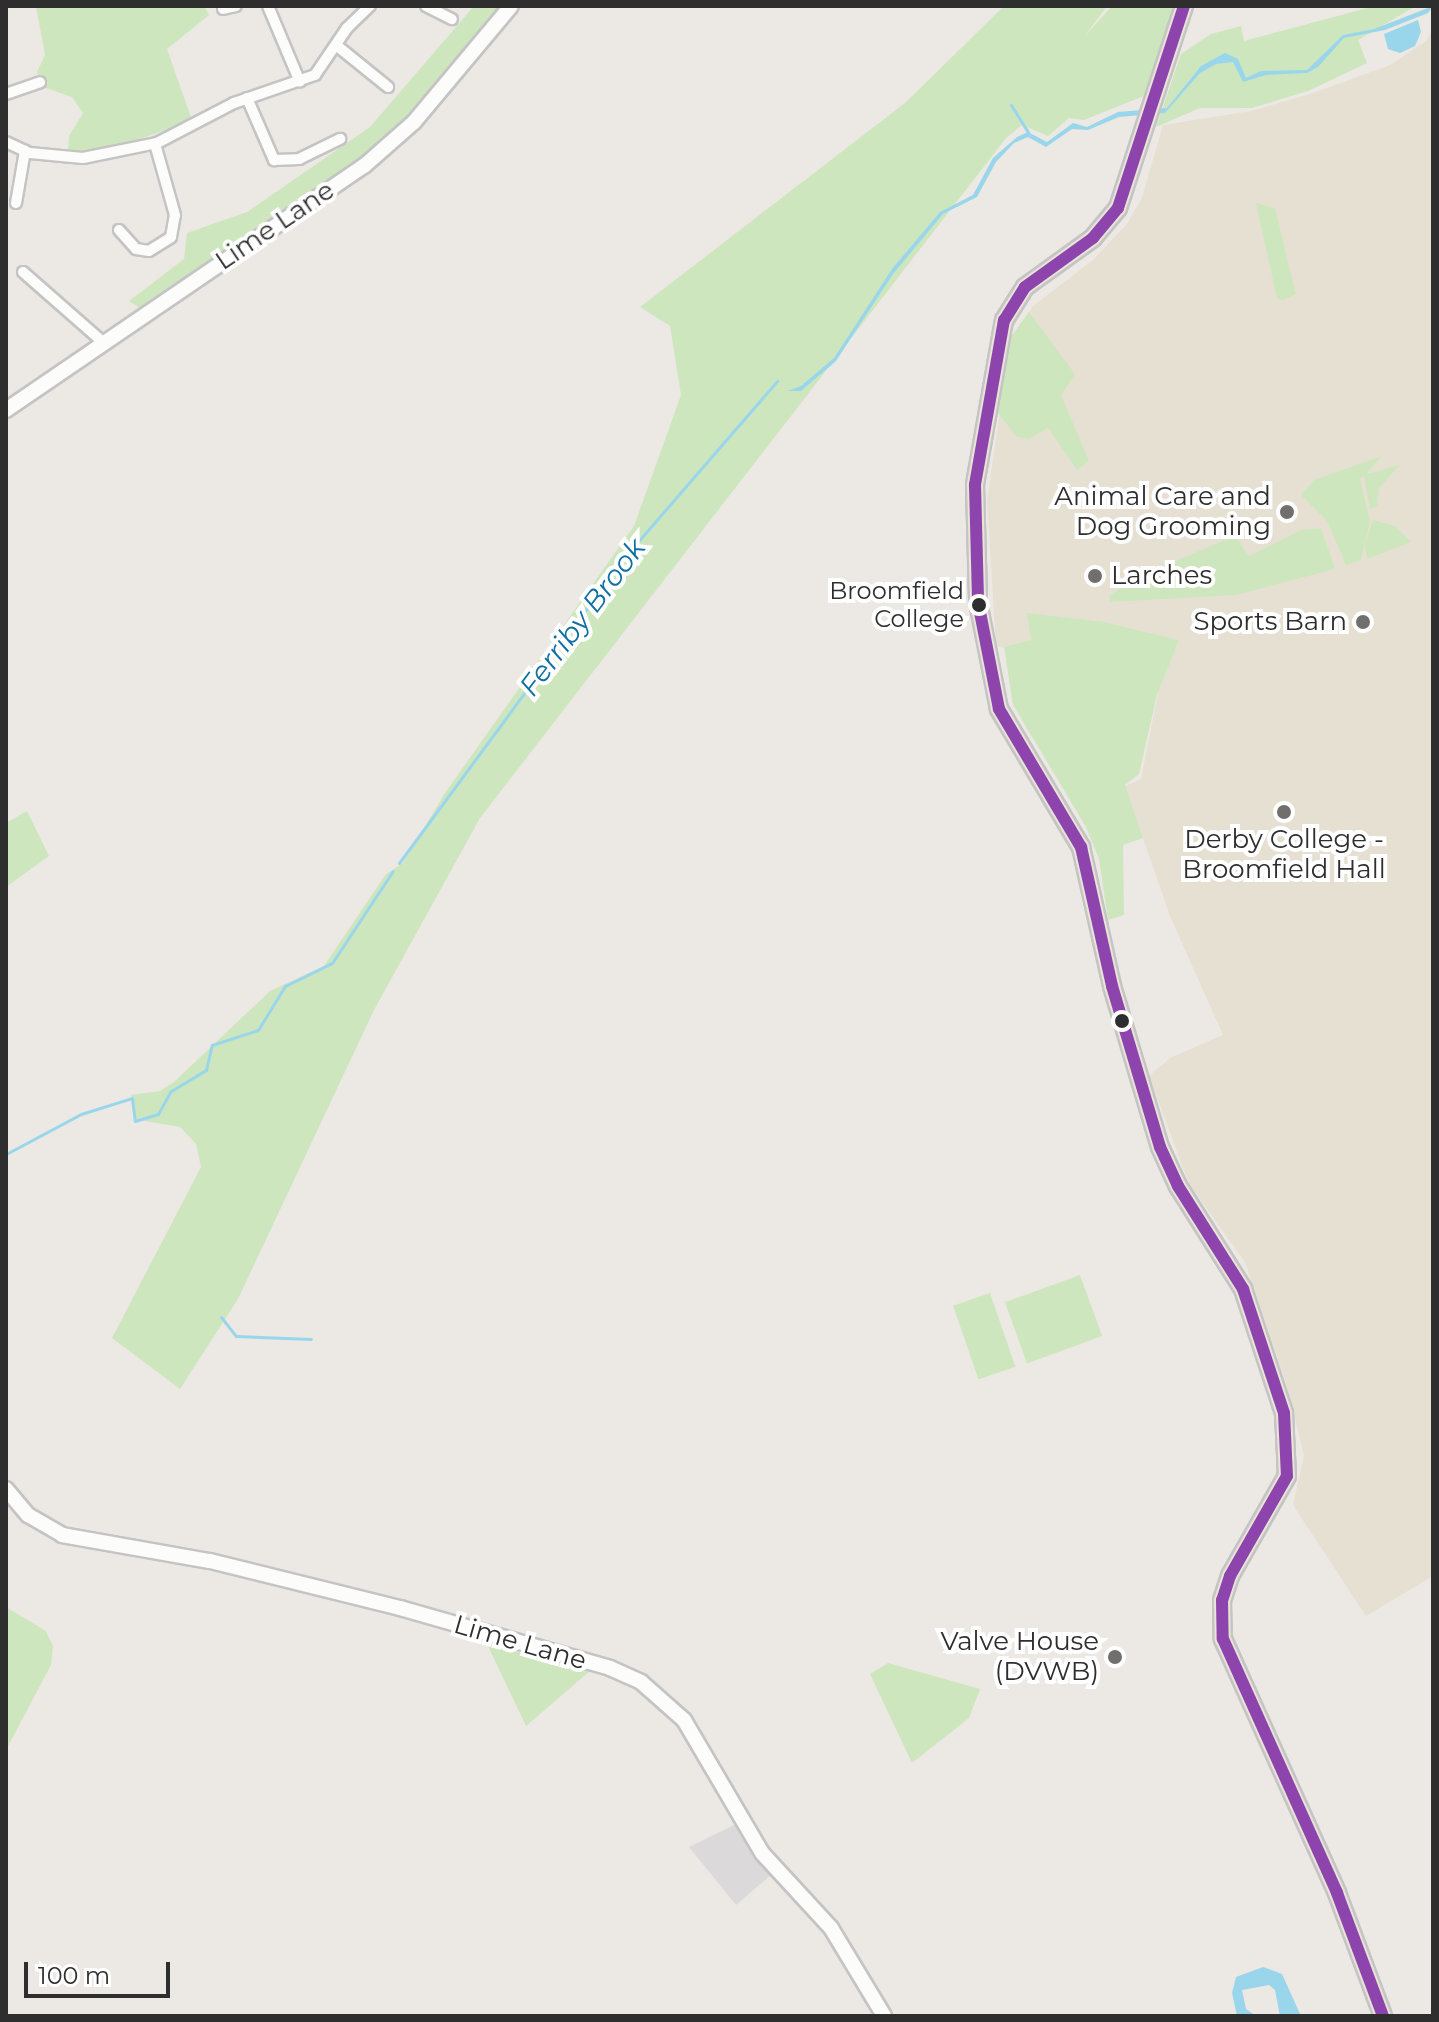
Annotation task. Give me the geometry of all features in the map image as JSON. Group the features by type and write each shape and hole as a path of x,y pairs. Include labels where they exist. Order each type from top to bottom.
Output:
{"main road":[{"path":"1184,6 1149,118 1112,218 1025,287 1000,331 975,485 980,617 999,709 1081,847 1112,986 1160,1147 1178,1186 1243,1289 1284,1413 1287,1476 1230,1576 1222,1600 1223,1639 1337,1893 1383,2016"}],"street":[{"path":"223,9 236,6"},
{"path":"268,6 300,82"},
{"path":"6,142 25,151 102,157 155,144 187,131 247,98 300,82 322,68 336,45 369,6"},
{"path":"426,6 452,19"},
{"name":"Lime Lane","path":"6,410 398,138 511,6"},
{"path":"336,45 388,87"},
{"path":"6,94 40,82"},
{"path":"247,98 268,155 286,162 340,139"},
{"path":"119,230 136,249 149,251 171,237 175,215 155,144"},
{"path":"16,203 25,151"},
{"path":"262,166 268,155"},
{"path":"23,272 104,343"},
{"name":"Lime Lane","path":"6,1489 28,1515 62,1535 210,1561 400,1608 610,1668 641,1682 684,1720 762,1853 831,1928 884,2016"}],"shaded area":[{"name":"Derby College - Broomfield Hall","path":"1433,29 1433,1576 1366,1616 1293,1505 1304,1455 1287,1386 1245,1262 1189,1184 1149,1076 1170,1058 1223,1035 1170,916 1125,786 1141,779 1161,679 996,646 987,500 1011,337 1033,306 1093,260 1127,224 1142,198 1163,125 1251,111 1313,93 1390,65 1426,41"},
{"path":"736,1824 771,1875 736,1905 689,1847"}],"green space":[{"path":"36,6 204,6 209,15 167,49 192,120 116,148 68,151 69,136 83,113 72,97 43,87 37,72 45,55"},
{"path":"474,6 506,6 397,132 143,310 129,301 184,259 187,233 247,212 370,127"},
{"path":"1004,6 1107,6 1085,36 1112,6 1174,6 1144,96 1084,120 1069,118 1048,136 1022,125 1006,138 480,818 374,1010 238,1299 180,1389 112,1338 201,1167 196,1144 180,1127 134,1119 131,1095 160,1091 174,1082 270,991 324,966 386,874 403,863 445,793 634,526 681,395 670,326 640,307 905,103"},
{"path":"1375,6 1416,6 1358,40 1367,63 1308,91 1252,108 1200,108 1156,127 1181,54 1211,34 1241,26 1244,41"},
{"path":"1256,203 1275,208 1296,294 1284,300 1277,299"},
{"path":"1029,312 1075,374 1061,395 1089,461 1077,470 1048,428 1029,439 1017,437 997,412 1011,337"},
{"path":"1382,456 1366,474 1400,465 1379,488 1377,506 1370,509 1364,476 1360,479 1370,522 1361,560 1346,565 1327,521 1301,495 1314,480"},
{"path":"1373,520 1395,526 1411,542 1367,559 1365,544"},
{"path":"1321,528 1335,569 1236,595 1110,602 1109,596 1137,577 1235,536 1249,556 1301,530"},
{"path":"1027,613 1104,622 1179,640 1157,695 1139,774 1125,785 1143,838 1123,845 1124,915 1108,920 1099,859 1086,827 1013,705 1004,647 1031,640"},
{"path":"27,811 49,856 6,887 6,823"},
{"path":"1080,1275 1102,1336 1027,1363 1005,1302"},
{"path":"990,1293 1015,1367 979,1379 953,1306"},
{"path":"6,1607 46,1631 53,1646 51,1665 6,1750"},
{"path":"487,1644 590,1671 526,1726"},
{"path":"888,1663 980,1689 969,1718 912,1763 870,1674"}],"water":[{"path":"1433,6 1428,13 1385,30 1344,38 1318,67 1307,73 1266,75 1243,82 1233,62 1216,64 1200,73 1165,113 1119,117 1088,130 1072,129 1046,147 1028,137 1014,143 996,162 977,197 943,214 893,274 836,361 801,391 788,391 801,386 834,358 892,269 940,212 973,195 993,158 1017,137 1028,132 1047,142 1073,123 1087,127 1118,112 1167,108 1201,66 1225,53 1238,59 1246,78 1261,71 1307,70 1343,35 1374,29"},
{"path":"1418,20 1421,32 1415,46 1400,53 1388,49 1384,34"},
{"path":"1263,1967 1282,1974 1301,2016 1280,2016 1275,1990 1269,1985 1242,1990 1246,2009 1256,2016 1237,2016 1232,1993 1236,1977"}],"waterway":[{"path":"1011,105 1028,132"},
{"name":"Ferriby Brook","path":"399,863 622,560 777,381"},
{"name":"Ferriby Brook","path":"6,1154 81,1114 132,1098 135,1121 158,1114 171,1091 206,1070 212,1045 258,1030 285,986 332,963 393,871"},
{"path":"221,1317 236,1336 311,1339"}],"transit line":[{"path":"1184,6 1118,208 1093,238 1025,287 1004,320 975,485 978,602 999,709 1081,847 1112,986 1160,1147 1178,1186 1243,1289 1284,1413 1287,1476 1230,1576 1222,1600 1223,1639 1337,1893 1383,2016"}],"place":[{"name":"Animal Care and Dog Grooming","path":"1287,512"},
{"name":"Larches","path":"1095,576"},
{"name":"Broomfield College","path":"979,605"},
{"name":"Sports Barn","path":"1363,622"},
{"name":"Derby College - Broomfield Hall","path":"1284,812"},
{"name":"Valve House (DVWB)","path":"1115,1657"}]}
